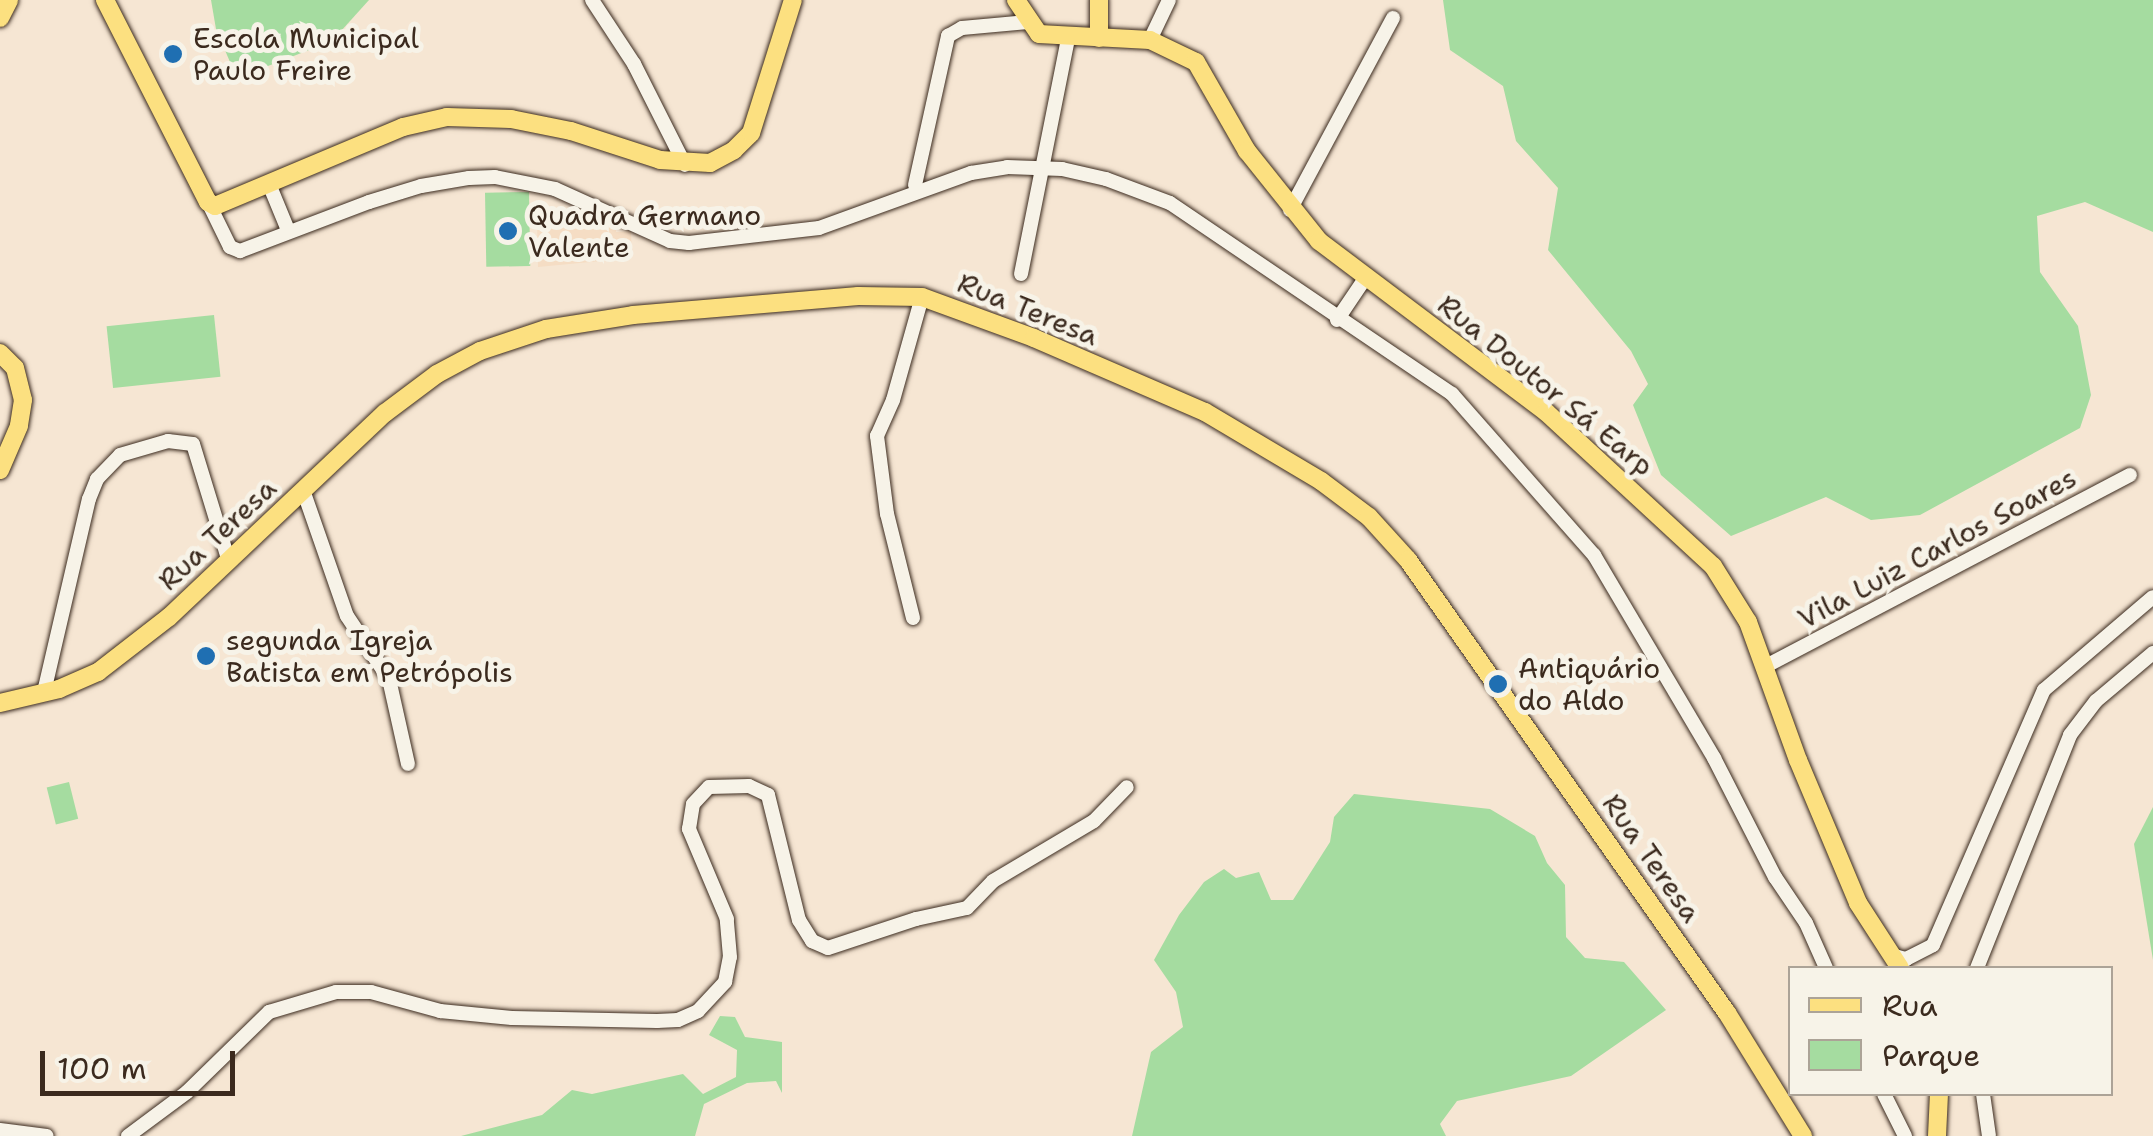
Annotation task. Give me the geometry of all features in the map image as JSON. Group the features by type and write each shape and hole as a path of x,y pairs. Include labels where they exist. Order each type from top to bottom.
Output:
{"main road":[{"path":"0,18 8,0"},
{"path":"105,0 211,210 403,127 447,118 510,119 685,165 710,163 734,150 751,132 793,0"},
{"path":"1016,0 1028,22"},
{"path":"1098,0 1099,38"},
{"name":"Rua Doutor Sá Earp","path":"1028,22 1039,34 1066,47 1099,38 1150,40 1196,62 1247,151 1290,210 1319,241 1546,412 1713,566 1734,593 1766,666 1798,760 1858,902 1894,961"},
{"name":"Rua Teresa","path":"0,703 98,672 169,617 385,413 437,374 480,351 546,330 633,316 858,296 922,297 1034,338 1205,412 1321,482 1369,517 1408,560 1727,1013 1802,1136"},
{"path":"0,353 15,368 23,400 19,426 0,470"},
{"path":"1938,1136 1939,1096"}],"street":[{"path":"592,0 634,64 685,165"},
{"path":"1150,40 1169,0"},
{"path":"1290,210 1393,18"},
{"path":"915,185 948,36 970,27 1028,22"},
{"path":"1022,274 1066,47"},
{"path":"211,210 230,247 247,250 288,230 421,186 495,177 555,189 670,240 716,243 819,228 970,173 1007,167 1042,168 1106,179 1170,203 1337,320 1452,394 1594,554 1714,758 1776,877 1806,923 1825,966"},
{"path":"269,184 288,230"},
{"path":"1337,320 1366,277"},
{"path":"913,618 881,482 877,436 894,400 922,297"},
{"path":"44,692 89,500 108,464 120,455 168,441 190,441 228,562"},
{"name":"Vila Luiz Carlos Soares","path":"1766,666 2130,475"},
{"path":"303,490 347,616 388,679 408,764"},
{"path":"1923,966 2044,690 2153,597"},
{"path":"1979,966 2070,736 2096,701 2153,652"},
{"path":"128,1136 188,1092 269,1012 336,992 370,992 440,1011 512,1018 657,1021 698,1011 725,982 730,957 727,919 689,830 693,804 710,787 749,786 768,796 798,920 812,941 828,948 916,919 966,908 993,881 1094,821 1128,787"},
{"path":"1894,961 1934,945"},
{"path":"1885,1096 1905,1136"},
{"path":"1983,1096 1990,1136"},
{"path":"0,1130 47,1136"}],"shaded area":[{"path":"602,215 616,222 616,232 631,231 632,258 538,267 537,221"}],"green space":[{"path":"211,0 369,0 332,41 268,66 230,62 216,29"},
{"path":"1443,0 2153,0 2153,232 2085,202 2037,216 2040,272 2078,326 2091,395 2080,428 1920,515 1871,520 1826,497 1731,536 1661,475 1633,405 1648,384 1631,351 1548,250 1558,188 1516,141 1503,86 1450,50"},
{"name":"Quadra Germano Valente","path":"529,192 530,266 486,267 485,193"},
{"path":"214,315 220,377 113,388 107,326"},
{"path":"69,782 78,819 56,824 47,788"},
{"path":"1354,794 1490,809 1535,836 1547,863 1565,885 1566,937 1585,958 1624,962 1666,1010 1571,1076 1457,1101 1440,1124 1446,1136 1132,1136 1151,1052 1183,1027 1176,992 1154,960 1179,915 1204,882 1224,869 1236,878 1259,872 1271,900 1293,900 1330,842 1334,817"},
{"path":"2153,807 2153,960 2134,844"},
{"path":"720,1016 735,1017 745,1037 782,1042 782,1093 776,1081 747,1083 704,1104 695,1136 461,1136 542,1115 572,1090 592,1094 683,1074 703,1094 736,1077 737,1050 709,1035"}],"place":[{"name":"Escola Municipal Paulo Freire","path":"173,54"},
{"name":"Quadra Germano Valente","path":"508,231"},
{"name":"segunda Igreja Batista em Petrópolis","path":"206,656"},
{"name":"Antiquário do Aldo","path":"1498,684"}]}
